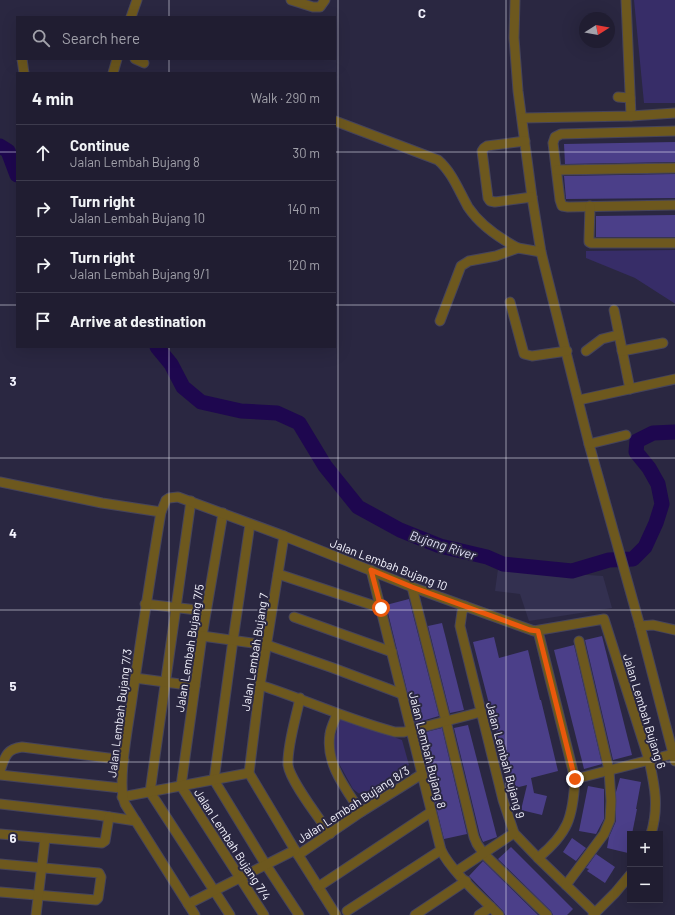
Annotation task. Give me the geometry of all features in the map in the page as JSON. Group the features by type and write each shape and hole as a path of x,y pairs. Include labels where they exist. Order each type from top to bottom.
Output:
{"street":[{"path":"131,16 136,0"},
{"path":"292,0 313,7 320,7 325,0"},
{"path":"515,0 516,63 532,197 541,252 567,351 589,444 618,544 674,757 648,760 575,779"},
{"path":"626,0 631,116"},
{"path":"22,60 24,72"},
{"path":"113,72 117,60"},
{"path":"137,60 144,63"},
{"path":"618,97 630,98"},
{"path":"522,118 631,116 675,113"},
{"path":"336,121 438,160 445,166 469,208 478,219 504,241 518,248 541,252"},
{"path":"675,131 561,134 553,140 562,206 675,206"},
{"path":"525,141 487,146 482,151 488,198 490,201 495,202 532,197"},
{"path":"557,170 675,168"},
{"path":"590,206 589,242 591,243 675,243"},
{"path":"440,321 464,264 468,261 496,256 518,248"},
{"path":"510,302 524,354 532,356 567,351"},
{"path":"614,310 630,389"},
{"path":"586,351 602,339 618,335"},
{"path":"622,351 663,343"},
{"path":"579,400 675,379"},
{"path":"589,444 626,435"},
{"path":"0,482 102,503 161,512"},
{"name":"Jalan Lembah Bujang 10","path":"169,498 178,497 191,501 412,587 530,630 538,631 604,619"},
{"name":"Jalan Lembah Bujang 7/3","path":"169,498 164,503 161,512 145,604 121,788 122,797 195,915"},
{"path":"191,501 150,792 230,915"},
{"name":"Jalan Lembah Bujang 7/5","path":"181,786 202,636 222,513"},
{"path":"250,524 232,640 214,780 266,865 299,915"},
{"name":"Jalan Lembah Bujang 7","path":"249,773 260,685 284,536"},
{"name":"Jalan Lembah Bujang 8","path":"371,570 441,850 457,871 498,915"},
{"path":"278,574 381,608"},
{"path":"412,587 476,844 484,854 547,915"},
{"path":"145,604 206,611"},
{"name":"Jalan Lembah Bujang 9","path":"465,606 462,612 460,626 503,800 514,833 594,914"},
{"path":"294,617 392,652"},
{"name":"Jalan Lembah Bujang 6","path":"604,619 648,760 656,798 656,813 652,831"},
{"path":"640,626 653,625 675,630"},
{"path":"538,631 575,779 574,796 567,825 560,837 538,858"},
{"path":"202,636 267,645 402,694"},
{"path":"566,885 598,843 610,820 611,801 609,770 579,641"},
{"path":"136,678 195,686"},
{"path":"260,685 300,698 337,714 395,732 411,730 481,712"},
{"path":"300,698 292,732 288,766 294,782 330,834"},
{"path":"337,714 330,734 329,751 332,763 344,786 361,812"},
{"path":"0,771 6,755 10,750 22,747 124,760"},
{"path":"122,797 249,773 336,915"},
{"path":"0,774 121,788"},
{"name":"Jalan Lembah Bujang 8/3","path":"188,904 266,865 297,853 330,834 361,812 422,774"},
{"name":"Jalan Lembah Bujang 7/4","path":"181,786 264,915"},
{"path":"0,804 136,821"},
{"path":"318,887 431,812"},
{"path":"0,834 102,843 105,841 109,817"},
{"path":"457,871 514,833"},
{"path":"36,915 37,895 45,839"},
{"path":"348,910 441,850"},
{"path":"0,864 98,873 101,877 97,900 0,892"},
{"path":"594,914 627,879"},
{"path":"415,915 466,881"},
{"path":"479,915 491,907"}],"shaded area":[{"path":"634,0 675,0 675,103 644,103"},
{"path":"675,250 675,304 635,278 586,258 586,251"},
{"path":"498,569 603,576 612,608 529,621 520,594 495,591"},
{"path":"341,718 402,740 409,765 362,796 353,789 331,749"}],"building":[{"path":"675,142 675,162 565,164 564,144"},
{"path":"675,174 675,198 566,199 564,176"},
{"path":"675,215 675,237 596,237 596,216"},
{"path":"409,599 439,716 415,723 386,605"},
{"path":"442,623 464,710 450,713 428,626"},
{"path":"602,636 632,755 613,760 585,640"},
{"path":"494,637 499,658 528,650 558,771 531,778 534,793 547,796 542,815 521,810 527,785 511,789 473,642"},
{"path":"574,645 602,764 584,769 554,650"},
{"path":"468,725 497,837 483,842 454,728"},
{"path":"442,728 467,834 444,839 418,734"},
{"path":"620,778 641,782 633,831 627,831 627,853 607,848 609,837 616,821 616,792"},
{"path":"588,786 604,789 604,819 596,834 579,831"},
{"path":"572,838 586,848 576,861 563,852"},
{"path":"511,847 573,909 567,915 553,915 551,911 498,859"},
{"path":"596,854 615,867 605,883 587,871 589,869 586,868"},
{"path":"483,861 538,915 505,915 503,911 469,876"}],"waterway":[{"name":"Bujang River","path":"0,146 8,151 16,172"},
{"name":"Bujang River","path":"158,348 171,364 183,387 201,402 241,411 277,413 299,423 325,466 358,507 400,530 440,546 487,557 503,564 572,571 609,560 633,559 645,547 656,523 662,504 658,484 649,468 636,452 637,441 653,433 675,432"}],"route":[{"path":"381,608 371,570 412,587 530,630 538,631 575,779"}]}
